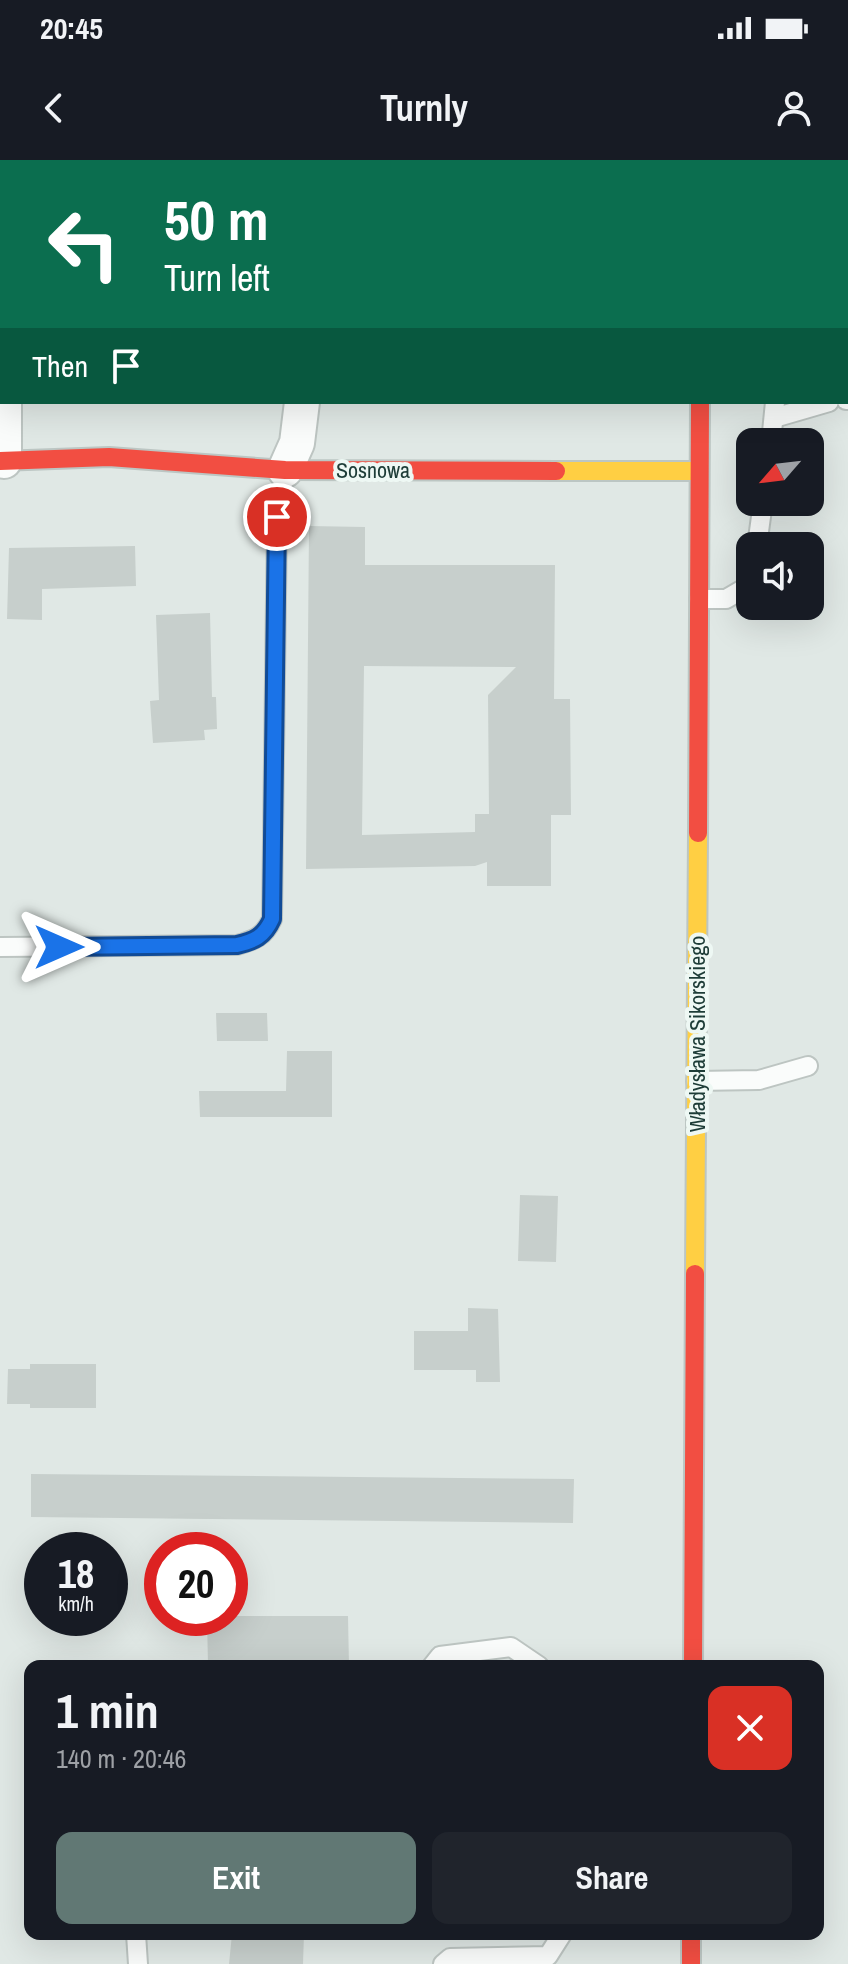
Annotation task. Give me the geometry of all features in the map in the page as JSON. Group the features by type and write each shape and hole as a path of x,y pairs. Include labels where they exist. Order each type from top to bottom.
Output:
{"main road":[{"name":"Władysława Sikorskiego","path":"693,1660 700,404"},
{"name":"Sosnowa","path":"2,461 109,457 285,470 699,471"},
{"path":"691,1940 691,1964"}],"street":[{"path":"2,461 4,404"},
{"path":"285,470 297,443 302,404"}],"lane":[{"path":"775,410 816,404"},
{"path":"0,947 237,945 260,937 267,930 272,919 277,517 285,470"},
{"path":"699,599 726,599 736,593"},
{"path":"696,1081 759,1080 808,1066"},
{"path":"437,1660 440,1656 511,1647 530,1660"},
{"path":"136,1940 138,1964"},
{"path":"443,1964 450,1958 548,1956 558,1940"}],"building":[{"path":"309,526 365,527 365,565 555,565 554,699 570,699 571,815 551,815 551,886 487,886 487,862 475,866 306,869","holes":["364,666 516,667 488,695 489,814 475,814 475,832 362,835"]},
{"path":"135,546 136,586 42,589 42,620 7,619 9,548"},
{"path":"210,613 212,697 216,697 217,729 204,730 205,740 153,743 150,701 159,700 156,615"},
{"path":"216,1013 267,1013 268,1041 217,1041"},
{"path":"287,1051 332,1051 332,1117 200,1117 199,1091 286,1091"},
{"path":"520,1195 558,1196 556,1262 518,1261"},
{"path":"468,1308 498,1309 500,1382 476,1382 476,1370 414,1370 414,1331 468,1331"},
{"path":"30,1364 96,1364 96,1408 30,1408 30,1404 7,1404 8,1369 30,1369"},
{"path":"31,1474 574,1479 573,1523 31,1517"},
{"path":"248,1616 348,1616 349,1660 208,1660 207,1636 248,1636"},
{"path":"231,1940 304,1940 303,1964 229,1964"}],"traffic: slow":[{"path":"556,471 699,471"},
{"path":"695,1274 698,833"}],"traffic: jam":[{"path":"698,833 700,404"},
{"path":"0,461 109,457 285,470 556,471"},
{"path":"693,1660 695,1274"},
{"path":"691,1940 691,1964"}],"route":[{"path":"59,947 237,945 250,942 267,930 272,919 277,517"}]}
